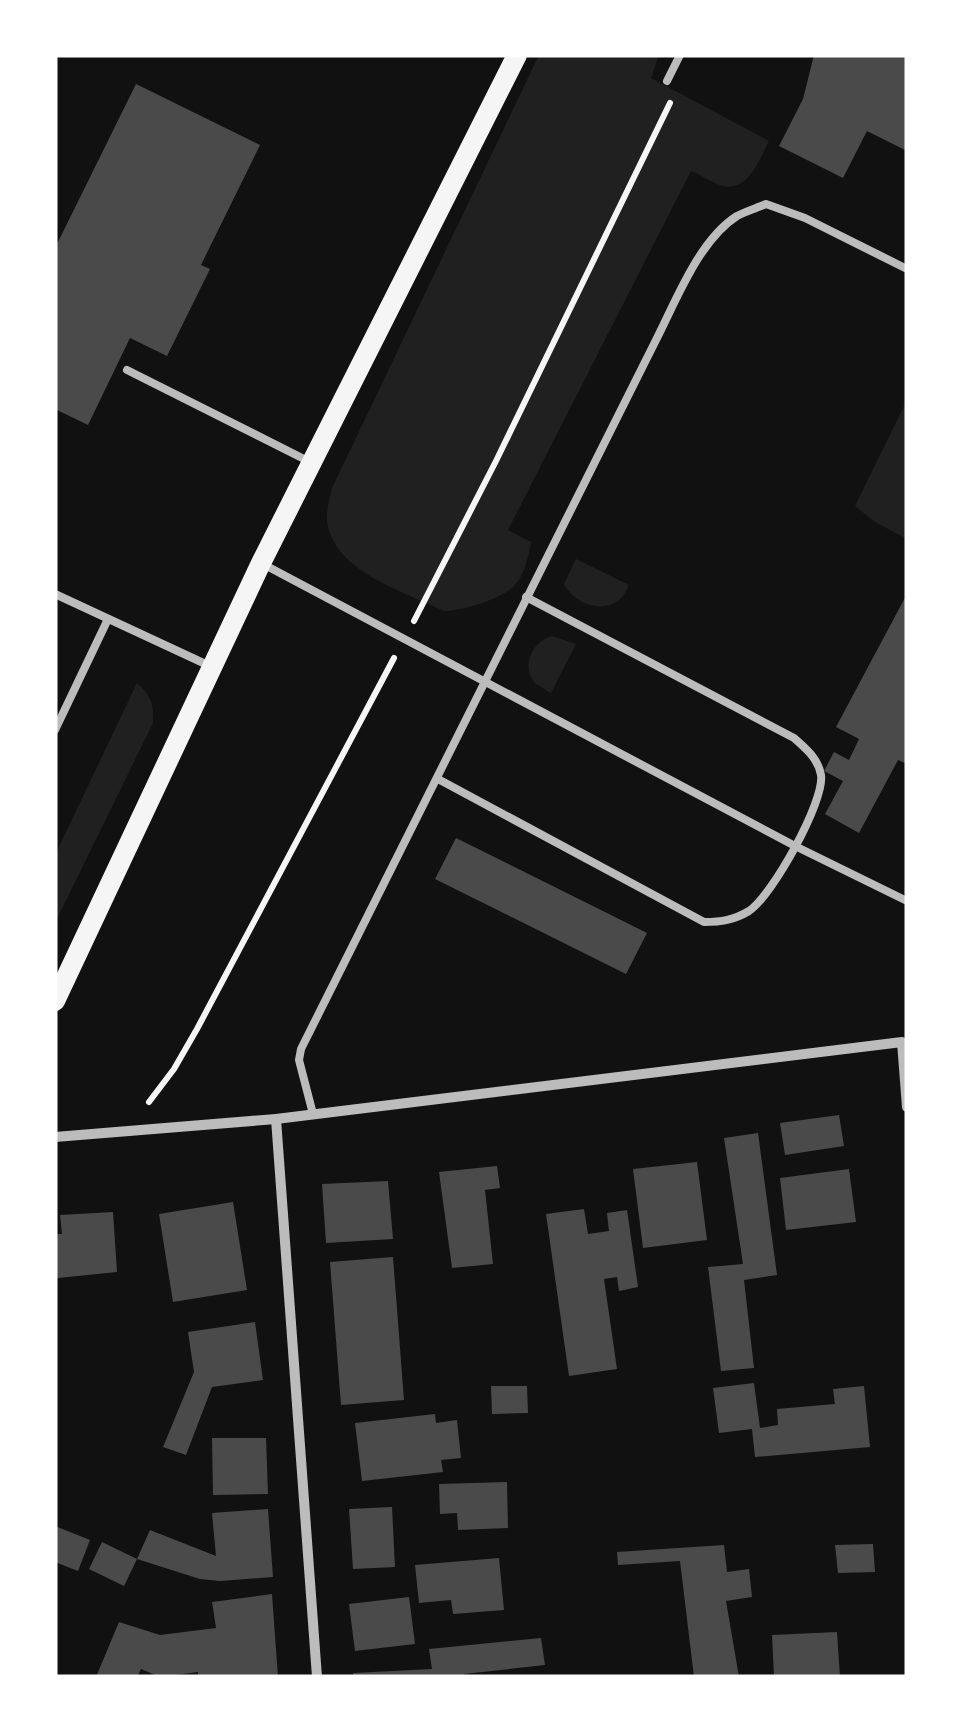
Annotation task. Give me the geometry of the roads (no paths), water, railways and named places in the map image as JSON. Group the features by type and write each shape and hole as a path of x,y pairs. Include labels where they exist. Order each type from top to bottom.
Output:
{"main road":[{"path":"55,1002 261,562 517,55"}],"street":[{"path":"55,1137 276,1119 905,1042 907,1107"},
{"path":"276,1119 318,1677"}],"lane":[{"path":"667,81 680,55"},
{"path":"312,1114 301,1049 692,270 715,235 738,216 766,204 805,218 907,268"},
{"path":"127,370 312,462"},
{"path":"261,562 907,902"},
{"path":"55,594 212,668"},
{"path":"438,779 704,922 724,922 751,910 764,898 796,846 815,806 822,780 818,761 794,738 526,597"},
{"path":"55,730 108,619"}]}
